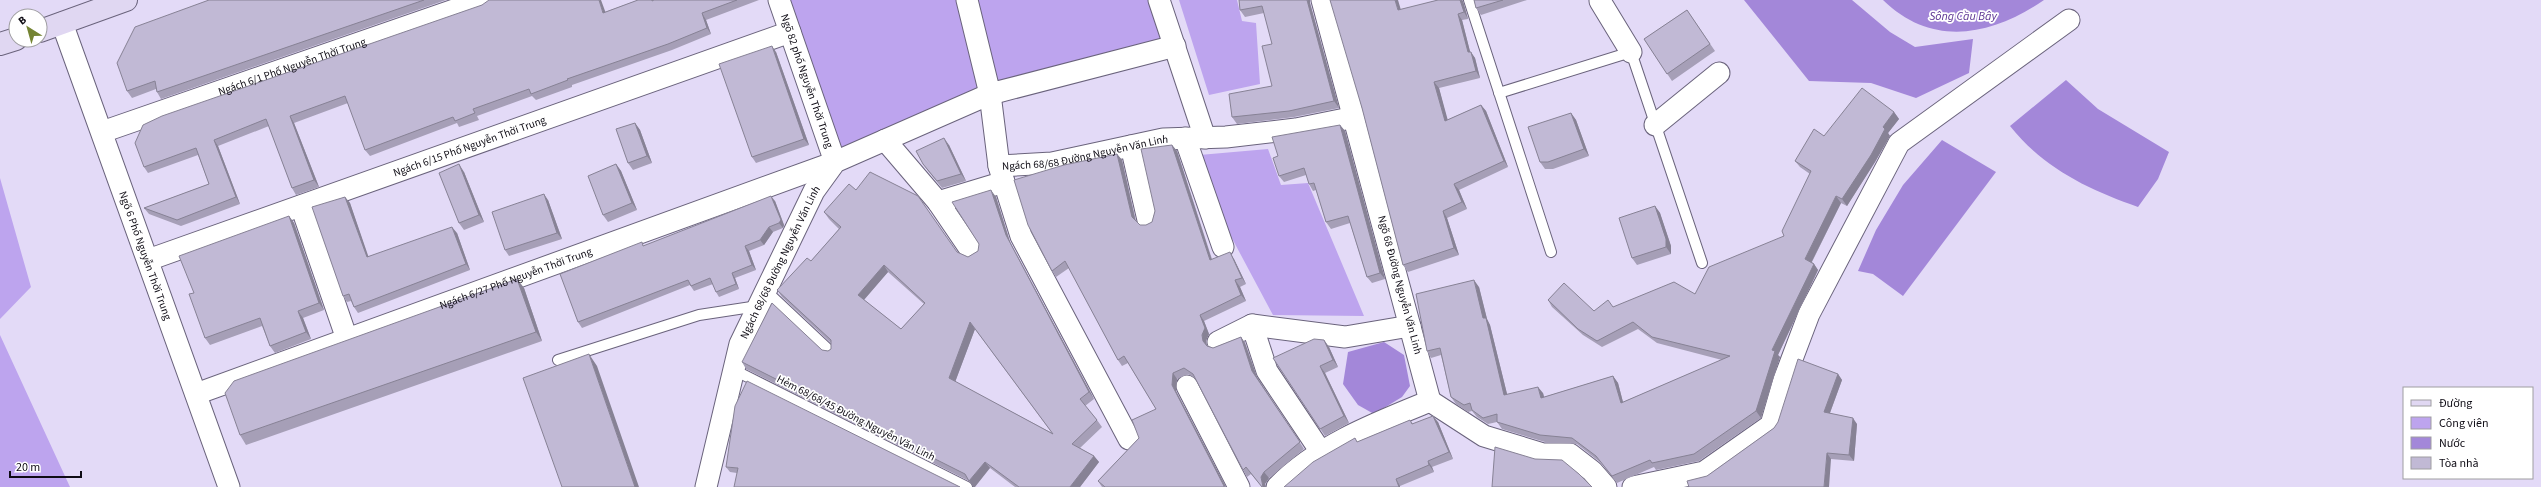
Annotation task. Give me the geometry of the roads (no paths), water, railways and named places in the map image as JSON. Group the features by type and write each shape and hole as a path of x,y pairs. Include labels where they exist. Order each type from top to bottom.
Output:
{"street":[{"path":"48,28 126,0"},
{"name":"Ngách 6/1 Phố Nguyễn Thời Trung","path":"102,132 483,0"},
{"name":"Ngõ 82 phố Nguyễn Thời Trung","path":"779,0 835,162"},
{"name":"Ngách 68/68 Đường Nguyễn Văn Linh","path":"967,0 990,94 1002,174 1163,139 1195,138 1296,129 1355,117"},
{"path":"1159,0 1176,46 1195,138 1223,247"},
{"name":"Ngõ 68 Đường Nguyễn Văn Linh","path":"1322,0 1355,117 1430,401"},
{"path":"1600,1 1631,52"},
{"path":"1633,487 1704,472 1771,425 1784,380 1809,314 1899,143 2069,20"},
{"name":"Ngõ 6 Phố Nguyễn Thời Trung","path":"62,23 229,487"},
{"name":"Ngách 6/15 Phố Nguyễn Thời Trung","path":"148,260 790,32"},
{"path":"835,162 990,94 1176,46"},
{"path":"1655,125 1719,73"},
{"path":"885,140 938,202 972,252"},
{"path":"1131,146 1148,220"},
{"name":"Ngách 68/68 Đường Nguyễn Văn Linh","path":"706,487 740,344 814,192 835,162"},
{"name":"Ngách 6/27 Phố Nguyễn Thời Trung","path":"196,394 835,162"},
{"path":"938,202 1002,174 1021,236 1129,439"},
{"path":"301,206 347,339"},
{"path":"1218,342 1252,325 1345,337 1410,326"},
{"path":"1252,325 1267,371 1322,452"},
{"path":"1187,386 1239,487"},
{"path":"1285,484 1322,452 1381,421 1430,401 1484,436 1543,454 1570,454 1592,471 1606,487"}],"lane":[{"path":"1469,0 1551,252"},
{"path":"1499,93 1631,52 1702,262"},
{"path":"558,360 699,316 762,299 831,352"},
{"name":"Hẻm 68/68/45 Đường Nguyễn Văn Linh","path":"734,370 967,487"}],"water":[{"path":"1744,0 1852,0 1890,32 1915,47 1973,39 1969,73 1916,98 1871,83 1809,81"},
{"name":"Sông Cầu Bây","path":"1883,0 2044,0 2004,22 1962,32 1942,31 1922,25 1902,15"},
{"path":"2066,80 2098,109 2169,152 2158,179 2138,207 2085,185 2052,166 2023,141 2010,126"},
{"path":"1942,140 1996,172 1903,296 1873,274 1858,271 1876,230 1903,185"},
{"path":"1384,342 1404,355 1410,386 1402,397 1374,414 1358,405 1343,384 1348,352"}]}
